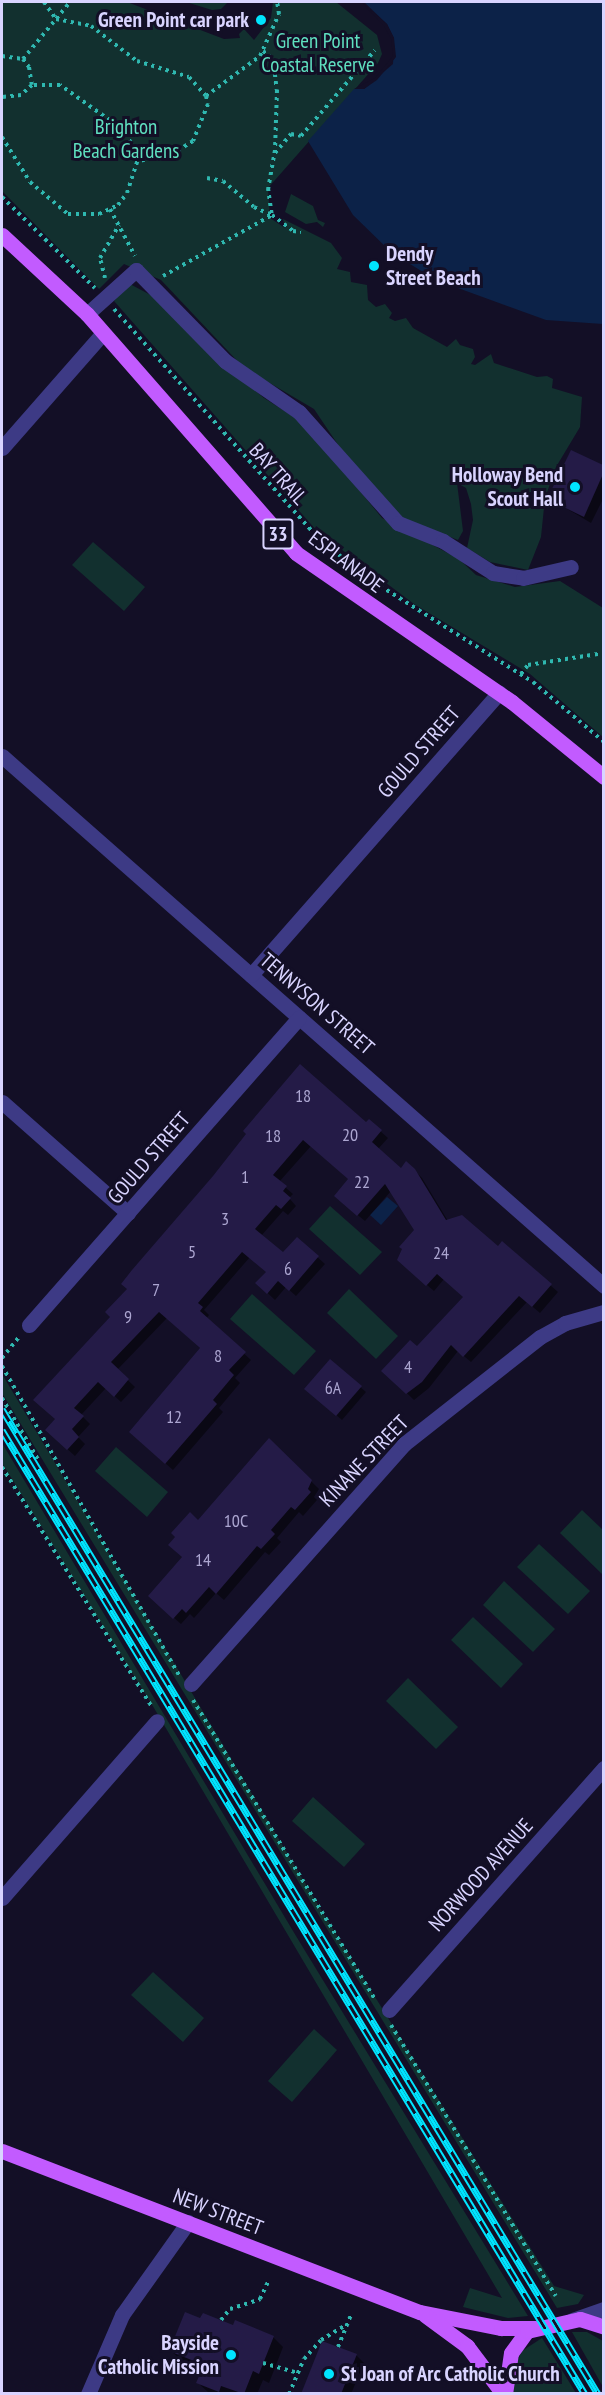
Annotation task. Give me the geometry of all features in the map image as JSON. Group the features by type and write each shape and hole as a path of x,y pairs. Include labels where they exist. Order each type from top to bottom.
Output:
{"main road":[{"name":"ESPLANADE","path":"2,235 87,315 296,553 500,693 603,777"},
{"name":"NEW STREET","path":"2,2151 420,2312 501,2328 535,2328 572,2320"},
{"name":"NEW STREET","path":"420,2312 467,2346 504,2394"},
{"path":"572,2320 589,2320 603,2327"},
{"path":"504,2394 514,2346 525,2332 535,2328"}],"street":[{"path":"87,315 136,270 225,361 299,412 398,523 443,541 492,573 523,578 571,567"},
{"path":"2,448 103,333"},
{"name":"GOULD STREET","path":"250,975 500,693"},
{"name":"TENNYSON STREET","path":"2,756 603,1286"},
{"name":"GOULD STREET","path":"29,1325 299,1018"},
{"path":"2,1102 128,1214"},
{"name":"KINANE STREET","path":"187,1686 405,1444 540,1337 565,1323 603,1312"},
{"path":"2,1898 157,1717"},
{"name":"NORWOOD AVENUE","path":"385,2011 603,1768"},
{"path":"88,2394 107,2342 122,2315 188,2222"},
{"path":"572,2320 603,2309"}],"path":[{"path":"44,2 56,20 91,26 137,61 189,77 206,96 208,105 193,141 174,153 139,161"},
{"path":"23,59 70,2"},
{"path":"206,96 251,66 263,51 279,14 277,2"},
{"path":"274,154 291,134 301,136 375,50"},
{"path":"263,51 273,59 277,90 274,154 268,188 272,215"},
{"path":"2,56 23,59 29,68 32,85"},
{"path":"2,97 21,95 32,85 60,85 101,112 133,141 139,161 127,193 110,209 78,216 55,205 30,182 2,137"},
{"path":"207,178 223,181 254,207 272,215 293,231 301,232"},
{"name":"BAY TRAIL","path":"2,196 107,296 321,542 374,582 500,664 521,674 603,742"},
{"path":"110,209 136,258 120,276 121,282"},
{"path":"150,283 272,215"},
{"path":"107,296 100,258 119,225"},
{"path":"521,674 528,665 603,653"},
{"path":"2,1358 29,1325"},
{"path":"2,1366 187,1686 556,2296"},
{"path":"2,1398 39,1461"},
{"path":"2,1467 157,1717"},
{"path":"221,2320 230,2309 260,2299 268,2282"},
{"path":"339,2347 351,2314"},
{"path":"289,2394 304,2359 321,2340 346,2325"},
{"path":"263,2363 298,2373"}],"green space":[{"path":"2,2 127,2 224,39 240,38 239,34 244,29 254,40 271,18 273,2 336,2 377,35 382,54 378,63 268,188 270,218 285,228 283,219 331,243 342,258 337,269 350,272 351,282 367,285 368,300 376,307 385,304 392,313 389,318 395,321 406,318 413,328 447,347 456,339 460,345 473,349 475,357 471,364 475,365 491,354 494,363 537,377 547,376 553,379 552,388 582,397 580,427 556,467 545,498 541,537 528,570 490,562 467,548 473,520 471,504 466,488 457,483 463,531 458,540 401,518 347,458 314,409 244,368 161,280 124,264 99,289 2,191"},
{"path":"186,2 228,2 221,9 212,10"},
{"path":"291,194 313,206 318,220 325,223 323,227 317,222 306,224 285,212"},
{"path":"128,283 158,299 210,353 264,398 305,424 382,518 459,559 476,575 515,587 560,581 603,608 603,737 530,674 414,604 317,531 114,301"},
{"path":"93,542 145,587 124,611 72,565"},
{"path":"330,1206 382,1252 360,1275 309,1229"},
{"path":"349,1289 398,1336 376,1359 327,1313"},
{"path":"252,1294 316,1351 294,1375 230,1319"},
{"path":"2,1374 320,1908 554,2286 584,2295 578,2304 557,2308 2,1393"},
{"path":"2,1443 296,1936 528,2316 508,2318 463,2307 470,2288 502,2298 154,1708 2,1463"},
{"path":"116,1447 168,1492 147,1517 95,1471"},
{"path":"582,1510 603,1530 603,1575 560,1533"},
{"path":"539,1544 590,1591 568,1614 517,1567"},
{"path":"504,1581 555,1629 533,1652 483,1605"},
{"path":"473,1617 523,1664 501,1688 451,1640"},
{"path":"408,1678 458,1727 436,1749 386,1701"},
{"path":"313,1797 365,1844 344,1867 292,1821"},
{"path":"153,1972 204,2018 183,2042 131,1995"},
{"path":"314,2029 337,2050 292,2102 268,2081"},
{"path":"572,2332 587,2332 603,2341 603,2387"},
{"path":"542,2338 576,2393 513,2394 515,2366 522,2351"}],"water":[{"path":"364,2 603,2 603,324 546,320 436,280 392,253 353,215 308,141 354,89 364,89 393,64 394,38 387,24"},
{"path":"387,1197 398,1206 381,1225 370,1215"}],"pier":[{"path":"361,2 387,24 394,38 396,57 377,80 364,89 354,89 375,78 393,56 391,39 384,26"}],"building":[{"name":"Holloway Bend Scout Hall","path":"571,450 603,465 603,474 584,517 547,499"},
{"path":"300,1064 366,1122 369,1119 382,1130 372,1142 401,1168 406,1161 415,1169 446,1220 462,1215 498,1246 502,1241 552,1284 532,1307 519,1296 463,1357 451,1345 422,1382 406,1394 381,1371 410,1340 417,1346 463,1297 437,1274 426,1286 397,1260 402,1249 399,1247 414,1230 385,1184 357,1216 334,1196 348,1179 303,1140 273,1175 287,1186 283,1191 291,1198 281,1209 276,1205 255,1229 283,1252 297,1237 319,1256 289,1291 278,1281 267,1294 255,1283 266,1272 242,1252 198,1303 203,1307 200,1311 246,1352 229,1370 234,1375 213,1400 217,1404 165,1464 129,1432 200,1348 159,1312 111,1362 129,1379 114,1397 98,1382 74,1408 84,1416 72,1429 79,1437 67,1450 45,1430 55,1419 33,1400 110,1317 105,1312 127,1289 121,1284 213,1176 246,1134 243,1131"},
{"path":"330,1359 362,1386 336,1416 304,1389"},
{"path":"269,1438 312,1480 308,1489 311,1492 295,1510 291,1507 271,1530 275,1534 261,1549 257,1546 216,1594 209,1587 186,1613 182,1609 173,1619 148,1596 182,1557 168,1545 175,1537 171,1533 190,1512 198,1520"},
{"name":"Bayside Catholic Mission","path":"185,2312 200,2318 203,2313 233,2325 235,2320 274,2336 259,2374 253,2371 244,2394 221,2386 219,2392 196,2383 204,2365 169,2351"},
{"name":"St Joan of Arc Catholic Church","path":"322,2341 357,2354 341,2394 301,2394"}],"railway":[{"path":"2,1409 598,2394"},
{"path":"2,1430 585,2394"}],"place":[{"name":"Green Point car park","path":"261,20"},
{"name":"Dendy Street Beach","path":"374,266"},
{"name":"Holloway Bend Scout Hall","path":"575,487"},
{"name":"Bayside Catholic Mission","path":"231,2355"},
{"name":"St Joan of Arc Catholic Church","path":"329,2374"}],"park label":[{"name":"Green Point Coastal Reserve","path":"318,53"},
{"name":"Brighton Beach Gardens","path":"126,139"}]}
